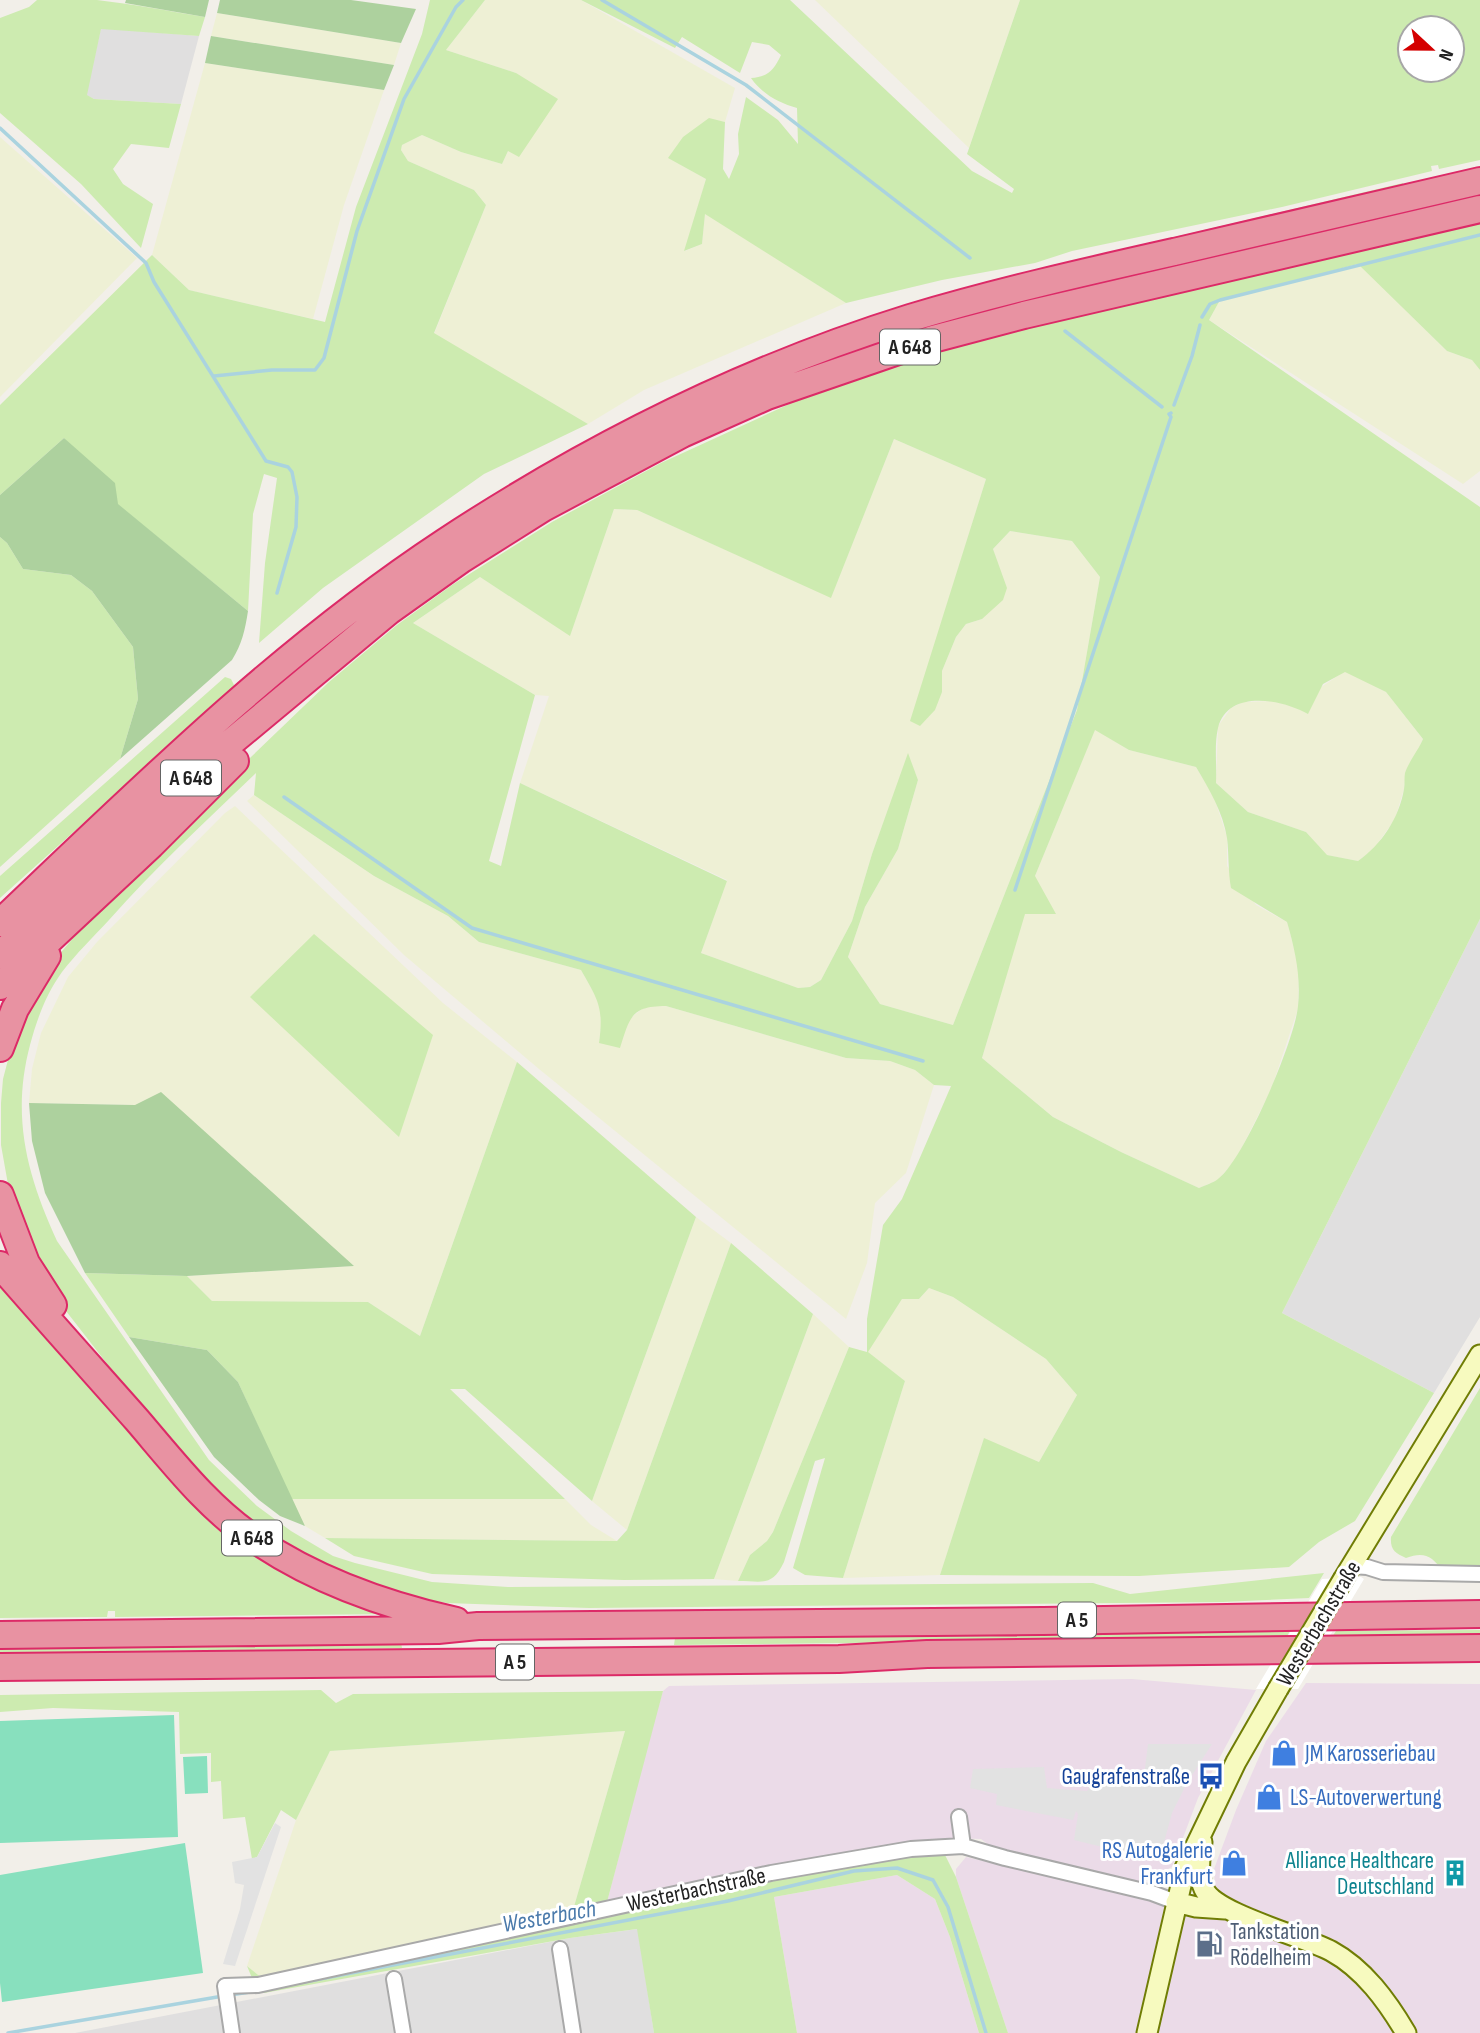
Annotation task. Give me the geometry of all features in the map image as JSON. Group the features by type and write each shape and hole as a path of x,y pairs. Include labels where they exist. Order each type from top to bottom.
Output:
{"highway":[{"name":"A 648","path":"3,919 194,740 346,611 491,513 651,423 790,362 907,319 1021,287 1480,181"},
{"name":"A 648","path":"0,955 223,749 389,611 462,559 543,508 682,434 767,397 933,340 1024,315 1480,209"},
{"name":"A 648","path":"0,986 151,845 326,676 389,611"},
{"name":"A 648","path":"0,1048 15,1009 47,956 126,875 151,845"},
{"name":"A 648","path":"0,1195 26,1263 73,1336 85,1361 210,1502 253,1539 293,1564 332,1583 408,1608 478,1626"},
{"path":"0,1265 85,1361"},
{"name":"A 5","path":"0,1635 425,1630 478,1626 1480,1614"},
{"name":"A 5","path":"6,1669 1480,1648"}],"main road":[{"name":"Westerbachstraße","path":"1147,2033 1185,1868 1236,1762 1480,1355"},
{"path":"1204,1830 1199,1870 1202,1887 1210,1899 1225,1909 1292,1933 1332,1951 1370,1981 1406,2033"},
{"path":"1176,1902 1196,1907 1225,1909"}],"street":[{"path":"1348,1572 1367,1567 1383,1572 1480,1574"},
{"path":"959,1817 964,1846"},
{"name":"Westerbachstraße","path":"232,2033 225,1988 271,1982 771,1873 911,1849 964,1846 1152,1893 1176,1902"},
{"path":"560,1948 573,2033"},
{"path":"394,1979 402,2033"}],"shaded area":[{"path":"101,28 199,36 181,104 94,99 86,95"},
{"path":"1480,919 1480,1317 1434,1393 1282,1313"},
{"path":"1132,1679 1256,1690 1198,1798 1172,1867 1166,1870 1163,1884 1155,1887 993,1848 981,1839 953,1838 607,1902 652,1728 663,1691 669,1686"},
{"path":"1306,1683 1480,1684 1480,2033 1008,2033 956,1877 956,1869 966,1857 1151,1899 1227,1920 1229,1901 1215,1888 1214,1869 1266,1741"},
{"path":"1148,1744 1212,1744 1172,1813 1159,1861 1074,1840 1078,1814 1076,1811 1073,1820 996,1805 997,1794 970,1788 973,1769 1044,1767 1047,1788 1087,1791 1100,1773 1144,1776"},
{"path":"275,1823 281,1827 235,1966 223,1964 240,1909 244,1885 235,1883 232,1862 257,1857"},
{"path":"897,1875 935,1899 950,1937 979,2033 797,2033 774,1897"},
{"path":"638,1929 654,2033 75,2033 570,1938"}],"green space":[{"path":"37,0 97,0 205,17 199,36 101,29 87,95 94,99 181,104 169,148 131,144 113,169 123,184 153,204 141,248 81,184 0,113 0,18 29,7"},
{"path":"126,0 209,0 205,17 125,3"},
{"path":"220,0 351,0 416,9 401,43 217,13"},
{"path":"430,0 485,0 446,50 516,73 558,99 519,157 508,151 502,164 461,152 422,135 402,145 401,150 408,161 474,190 486,205 434,333 588,424 484,474 323,588 259,643 265,563 277,478 264,474 253,514 248,611 117,504 64,438 0,495 0,405 152,255 189,290 325,322 356,207 422,34"},
{"path":"485,0 581,0 735,88 725,122 709,119 669,158 706,179 685,251 702,244 705,213 846,303 644,390 588,424 434,334 486,205 474,190 408,161 401,150 402,145 422,135 461,152 502,164 508,151 516,73 446,50"},
{"path":"581,0 790,0 972,171 1012,193 1014,189 967,154 1020,0 1480,0 1480,160 1439,169 1438,165 1431,166 1432,171 1282,207 1072,251 1035,263 942,280 846,303 705,214 702,244 684,251 706,179 668,158 683,137 709,118 725,122 723,169 729,179 739,154 738,134 746,97 778,120 798,144 797,108 771,97 751,78 773,69 781,55 769,45 752,42 740,73 682,37 675,48"},
{"path":"815,0 1020,0 969,148"},
{"path":"217,13 401,43 394,65 211,36"},
{"path":"211,36 394,65 384,90 205,63"},
{"path":"205,63 384,90 344,205 313,319 189,290 152,255"},
{"path":"0,137 137,258 0,397"},
{"path":"1403,183 1403,186 754,365 753,361 886,311 992,280"},
{"path":"1480,222 1480,370 1472,360 1447,351 1358,264 1220,300 1209,320 1480,507 1480,919 1282,1313 1434,1393 1355,1521 1319,1542 1289,1567 1139,1576 940,1575 984,1438 1039,1462 1077,1395 1046,1359 953,1297 929,1288 919,1299 902,1299 868,1352 905,1381 843,1578 805,1575 793,1568 825,1458 815,1461 780,1570 766,1581 738,1581 750,1555 767,1541 773,1532 849,1347 867,1352 867,1319 883,1225 902,1199 951,1086 934,1085 915,1070 890,1061 846,1058 666,1006 645,1008 634,1015 626,1028 620,1048 599,1043 600,1012 592,989 581,970 479,942 448,916 374,876 254,795 256,773 144,882 73,959 51,989 36,1026 24,1071 22,1121 30,1169 57,1241 209,1460 257,1506 291,1531 333,1556 432,1582 508,1587 1093,1583 1130,1594 1324,1573 1309,1598 1223,1602 589,1608 447,1603 405,1596 351,1580 247,1522 165,1439 142,1405 140,1406 66,1311 39,1267 9,1190 1,1145 3,1079 14,1037 52,963 74,937 251,757 329,682 397,625 452,585 552,522 661,463 809,395 986,335","holes":["894,439 986,479 910,721 920,726 935,710 942,692 942,671 956,637 966,624 982,619 1003,600 1007,588 993,549 1010,531 1072,541 1100,577 1077,710 953,1025 880,1004 848,957 865,907 898,849 918,780 908,753 872,854 852,921 821,980 810,987 798,988 701,953 727,881 520,783 501,866 489,861 535,695 413,623 480,577 570,636 614,509 637,510 831,598","1345,672 1386,692 1423,739 1405,773 1402,800 1394,820 1375,847 1358,861 1327,855 1306,832 1248,812 1216,783 1217,735 1224,715 1244,702 1257,701 1285,705 1308,714 1323,684","1095,730 1129,750 1196,767 1215,801 1225,828 1231,888 1287,922 1299,984 1295,1022 1267,1097 1241,1148 1229,1167 1216,1180 1199,1188 1053,1117 982,1058 1025,914 1056,914 1035,876"]},
{"path":"1359,264 1447,351 1472,360 1480,370 1480,471 1463,484 1209,320 1220,300"},
{"path":"64,438 115,483 118,504 248,611 243,637 232,660 120,759 138,699 133,647 92,591 71,575 23,569 7,543 0,537 0,495"},
{"path":"894,439 986,479 911,722 942,692 942,671 956,637 966,624 982,619 996,559 993,549 1010,531 1072,541 1100,577 1077,710 953,1025 880,1004 848,957 865,907 898,849 918,780 908,755 872,854 852,921 821,980 810,987 798,988 701,953 727,880 520,783 549,696 535,695 413,623 480,577 570,635 614,509 637,510 831,597"},
{"path":"0,537 7,543 23,569 71,575 92,591 133,647 138,699 120,759 0,867"},
{"path":"1345,671 1386,692 1423,739 1406,771 1395,819 1373,850 1358,861 1326,855 1306,832 1248,812 1216,783 1218,726 1231,708 1243,702 1271,701 1293,706"},
{"path":"225,677 231,679 235,687 0,898 0,876"},
{"path":"1095,729 1129,750 1196,767 1214,797 1227,837 1227,866 1256,905 1287,922 1299,966 1298,1009 1271,1090 1236,1159 1218,1180 1199,1188 1053,1117 982,1058 1035,876"},
{"path":"254,795 374,876 448,916 479,942 581,970 598,1000 602,1020 599,1042 646,1006 666,1006 846,1058 890,1061 915,1070 934,1085 906,1173 875,1203 867,1263 846,1319 539,1069 404,955 247,801"},
{"path":"235,806 443,1003 517,1062 420,1336 368,1302 212,1301 187,1276 353,1266 135,1105 29,1103 32,1069 41,1033 68,977 97,942"},
{"path":"314,934 433,1035 399,1137 250,997"},
{"path":"517,1062 696,1217 592,1501 465,1389 450,1389 565,1499 291,1499 238,1382 207,1350 129,1337 85,1273 187,1276 212,1301 368,1302 420,1336"},
{"path":"161,1092 354,1266 187,1276 85,1273 45,1193 32,1141 29,1103 135,1105"},
{"path":"696,1217 731,1243 627,1530 592,1501"},
{"path":"731,1243 813,1314 714,1579 624,1580 432,1574 354,1556 325,1538 617,1541 627,1530"},
{"path":"0,1278 123,1419 120,1422 123,1426 126,1423 173,1477 392,1614 115,1617 115,1611 108,1611 107,1617 0,1618"},
{"path":"929,1288 953,1297 1046,1359 1077,1395 1039,1462 984,1439 940,1575 843,1578 905,1381 867,1352 902,1299 919,1299"},
{"path":"813,1314 849,1347 773,1532 767,1541 750,1555 738,1581 714,1579"},
{"path":"129,1337 207,1350 238,1382 305,1526 280,1516 214,1457"},
{"path":"1480,1388 1480,1571 1443,1571 1427,1556 1406,1558 1399,1554 1392,1548 1391,1537"},
{"path":"291,1499 565,1499 591,1525 617,1541 325,1538 305,1526"},
{"path":"1480,1630 1480,1635 1332,1637 1336,1631"},
{"path":"1290,1631 1286,1638 674,1645 675,1638"},
{"path":"401,1642 402,1648 0,1653 0,1647"},
{"path":"321,1690 336,1703 353,1694 663,1691 607,1902 942,1849 956,1877 1008,2033 979,2033 950,1937 935,1899 897,1875 774,1897 797,2033 654,2033 637,1929 570,1938 264,1993 252,1978 247,1966 263,1979 573,1910 625,1731 330,1751 296,1820 281,1810 257,1857 252,1859 245,1817 223,1819 221,1781 211,1782 211,1753 180,1754 179,1712 53,1708 0,1712 0,1695"},
{"path":"174,1715 178,1837 0,1843 0,1721"},
{"path":"625,1731 573,1910 262,1979 247,1966 296,1820 330,1751"},
{"path":"207,1756 208,1793 185,1794 183,1757"},
{"path":"185,1843 203,1973 2,2002 0,1875"}],"pier":[{"path":"1322,1579 1364,1579 1298,1689 1256,1689"}],"waterway":[{"path":"214,376 272,370 315,370 324,358 357,231 404,99 456,7 463,0"},
{"path":"602,0 746,85 970,258"},
{"path":"0,128 146,263 154,282 266,461 288,467 292,472 297,497 296,527 277,593"},
{"path":"1202,317 1210,304 1220,300 1480,235"},
{"path":"1174,405 1200,325"},
{"path":"1065,331 1162,407"},
{"path":"1015,890 1171,413"},
{"path":"284,797 472,928 923,1061"},
{"name":"Westerbach","path":"299,1983 728,1901 854,1871 897,1868 933,1880 948,1907 986,2033"},
{"name":"Westerbach","path":"230,1995 250,1992"},
{"name":"Westerbach","path":"8,2033 223,1996"}],"place":[{"name":"JM Karosseriebau","path":"1284,1753"},
{"name":"Gaugrafenstraße","path":"1211,1776"},
{"name":"LS-Autoverwertung","path":"1269,1797"},
{"name":"RS Autogalerie Frankfurt","path":"1234,1863"},
{"name":"Alliance Healthcare Deutschland","path":"1455,1873"},
{"name":"Tankstation Rödelheim","path":"1209,1944"}]}
